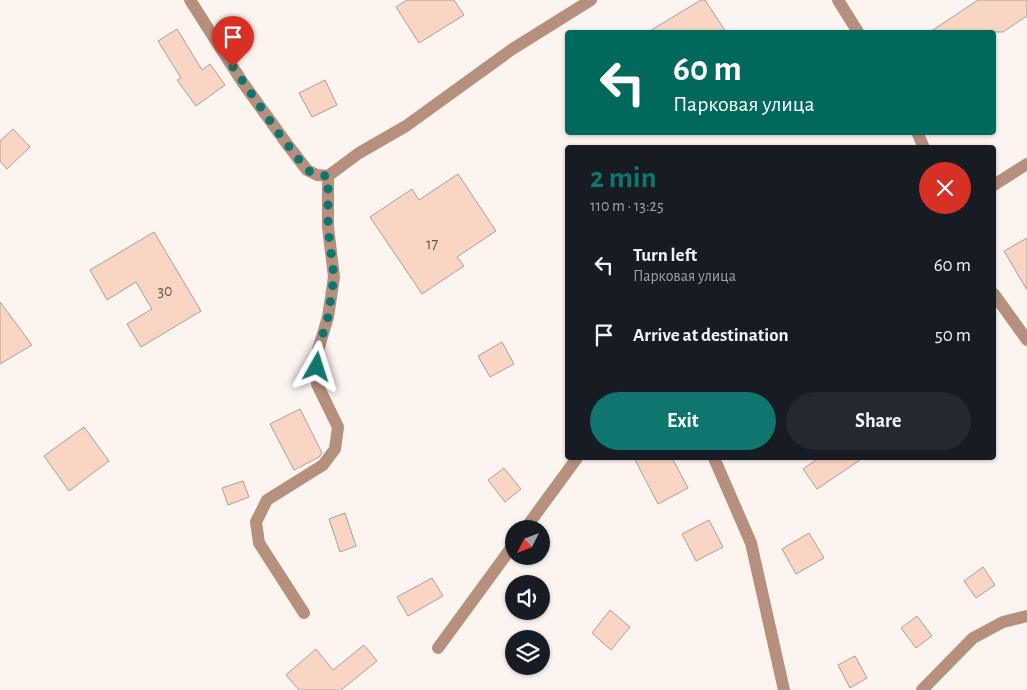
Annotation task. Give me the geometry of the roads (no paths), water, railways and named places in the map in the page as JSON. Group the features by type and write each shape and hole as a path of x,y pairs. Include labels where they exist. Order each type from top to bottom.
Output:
{"street":[{"path":"190,0 244,83 292,151 307,170 317,175 328,176 359,153 406,126 511,50 591,0"},
{"path":"838,0 857,30"},
{"path":"996,184 1027,164"},
{"path":"304,613 259,543 256,522 267,500 323,465 335,449 338,427 317,384 318,350 328,317 334,277 328,227 328,176"},
{"path":"996,297 1027,340"},
{"path":"532,520 576,460"},
{"path":"715,460 751,543 784,690"},
{"path":"438,648 505,556"},
{"path":"922,690 973,638 1003,622 1027,616"}]}
